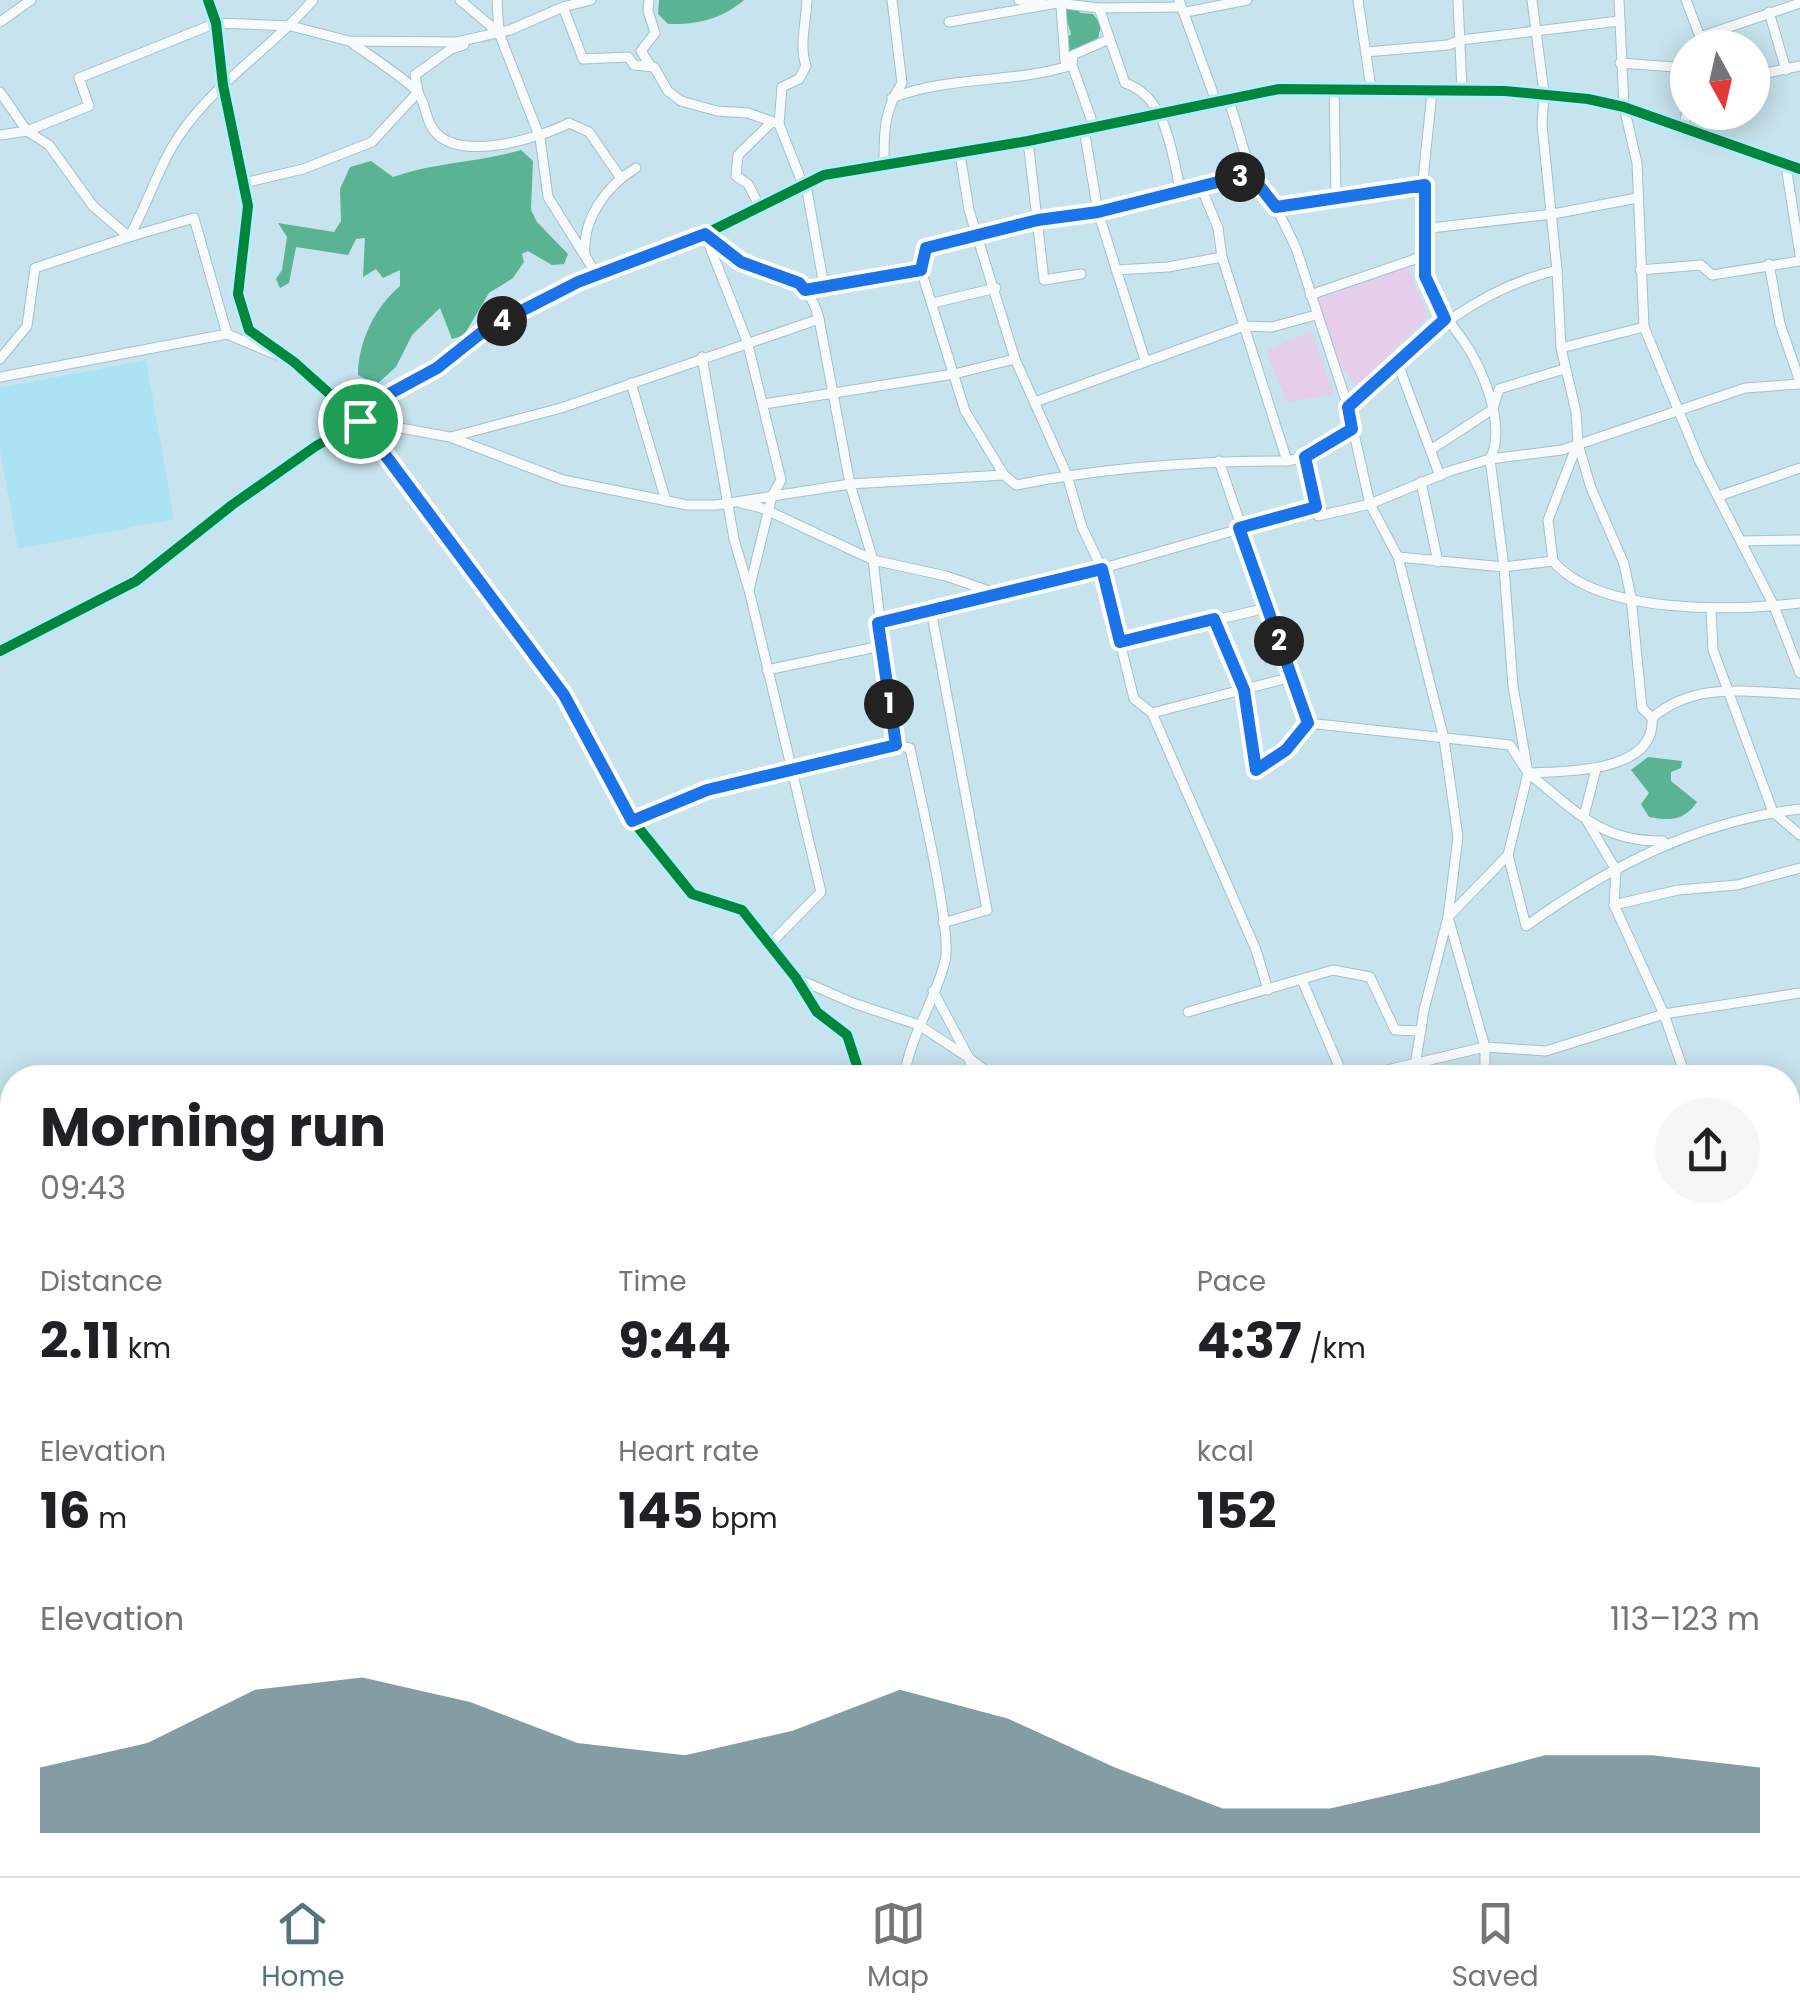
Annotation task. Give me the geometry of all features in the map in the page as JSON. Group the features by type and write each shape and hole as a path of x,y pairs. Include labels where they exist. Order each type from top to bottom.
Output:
{"street":[{"path":"0,22 31,0"},
{"path":"208,0 216,23 223,85 248,206 238,294 248,330 294,362 360,421 564,695 632,821 692,894 742,910 796,978 817,1012 847,1035 857,1065"},
{"path":"129,237 180,133 223,85 291,26 313,0"},
{"path":"460,0 500,33"},
{"path":"497,0 500,33 540,138 548,197 597,275"},
{"path":"591,0 564,6 500,33 451,48 415,75 418,92 440,137 458,144 514,145 540,138 569,123 582,126 620,177"},
{"path":"648,0 655,33 642,51 673,98 717,111 748,113 775,123"},
{"path":"807,0 806,33 800,49 806,66 799,79 782,88 775,123 806,185 824,286"},
{"path":"884,166 882,133 892,98 902,83 892,0"},
{"path":"1019,0 1083,3 1098,8 1246,0"},
{"path":"1358,0 1371,88"},
{"path":"1458,0 1462,90"},
{"path":"1528,773 1596,769 1645,749 1654,733 1652,718 1642,708 1631,597 1620,549 1591,488 1578,444 1576,412 1560,348 1558,270 1542,125 1544,93 1532,0"},
{"path":"1619,0 1624,107 1636,163 1644,326 1677,410 1774,606 1800,673"},
{"path":"1686,0 1695,30"},
{"path":"1057,2 1066,38 1065,61 1072,65"},
{"path":"949,22 1057,2"},
{"path":"1726,30 1800,3"},
{"path":"564,6 583,59 628,57 634,65 650,65"},
{"path":"1182,6 1250,174 1276,207 1296,248 1348,407 1370,504 1398,557 1444,739 1458,837 1448,917 1415,1065"},
{"path":"1098,8 1125,83 1137,87 1161,115 1181,193"},
{"path":"1769,12 1786,70"},
{"path":"1366,52 1448,45 1461,40 1619,21"},
{"path":"0,134 27,131 89,106 79,78 216,23 291,26 349,41 457,42 500,33"},
{"path":"1107,40 1073,55 1072,65 1089,128 1098,212 1145,360"},
{"path":"349,41 418,92"},
{"path":"1620,63 1670,67"},
{"path":"892,98 917,88 1044,74 1072,65"},
{"path":"1770,73 1800,66"},
{"path":"1334,88 1336,196"},
{"path":"0,651 136,582 232,505 316,446 360,421 389,394 437,368 486,329 597,275 705,234 824,175 960,154 1280,89 1544,93 1624,107 1670,123"},
{"path":"0,92 27,131 49,145 93,206 129,237"},
{"path":"244,183 303,168 372,142 418,92"},
{"path":"1432,92 1422,230 1425,276 1445,319 1473,356 1493,409 1497,446 1490,459 1513,686 1528,773 1508,855 1526,926 1671,841 1773,812 1800,809"},
{"path":"760,207 748,184 736,176 738,154 775,123"},
{"path":"1640,270 1701,265 1712,275 1800,258 1793,168 1689,130"},
{"path":"1028,141 1044,280 1080,274"},
{"path":"960,154 976,234 996,288 1015,360 1102,569 1134,699 1152,713 1256,950 1268,990"},
{"path":"586,259 587,223 620,177 636,168"},
{"path":"1250,174 1098,212 1037,220 926,248 921,270 964,411 1004,475 1016,485 1122,466 1287,461 1305,457 1352,429"},
{"path":"1276,207 1425,185"},
{"path":"1201,188 1220,238 1222,257 1287,461"},
{"path":"1422,230 1553,214 1637,198"},
{"path":"0,358 27,326 35,268 194,218 227,334"},
{"path":"705,234 741,262 799,283 815,303 836,393 850,484 873,560 880,646 896,745"},
{"path":"705,234 747,341 781,480 772,496 749,590"},
{"path":"1310,294 1424,256"},
{"path":"1116,270 1168,267 1222,257"},
{"path":"1305,457 1318,516 1370,504 1490,459 1548,454 1745,388 1800,383 1780,324 1769,264"},
{"path":"805,290 921,270"},
{"path":"1348,407 1445,319 1528,277 1558,270"},
{"path":"933,303 996,288"},
{"path":"1035,402 1244,326 1272,327 1316,315"},
{"path":"450,437 517,422 819,319"},
{"path":"1560,348 1644,326"},
{"path":"0,378 227,334 294,362"},
{"path":"702,357 749,590 821,892 768,946"},
{"path":"764,404 954,374 1015,360"},
{"path":"1398,364 1440,476"},
{"path":"1432,449 1493,409 1499,389 1564,368"},
{"path":"631,384 666,501"},
{"path":"360,421 450,437 563,480 666,501 731,503 770,512 873,560 946,576 1001,594"},
{"path":"1578,444 1548,520 1553,561 1566,578 1631,597 1711,610 1800,603"},
{"path":"1219,461 1308,723"},
{"path":"1719,496 1800,468"},
{"path":"731,503 850,484 1004,475"},
{"path":"1421,482 1438,562"},
{"path":"878,623 1102,569 1316,507"},
{"path":"1741,541 1795,540 1800,550"},
{"path":"1398,557 1504,568 1553,561"},
{"path":"1120,642 1267,608"},
{"path":"931,610 987,910 943,923"},
{"path":"1711,610 1713,650 1773,812 1800,834"},
{"path":"1214,619 1244,690 1256,770 1286,750 1308,723"},
{"path":"767,670 880,646"},
{"path":"1152,713 1292,677"},
{"path":"1652,718 1673,700 1726,691 1800,694"},
{"path":"1308,723 1510,744 1528,773 1607,834 1633,842 1671,841"},
{"path":"632,821 707,790 896,745 910,748 946,958 906,1065"},
{"path":"1596,769 1584,816 1616,870 1614,904 1664,1014 1682,1065"},
{"path":"1448,917 1508,855"},
{"path":"1614,904 1678,890 1736,885 1800,868"},
{"path":"1448,917 1485,1048 1485,1065"},
{"path":"1188,1012 1333,970 1370,976 1395,1030 1421,1032"},
{"path":"796,978 852,1003 919,1025 979,1065"},
{"path":"1302,980 1338,1065"},
{"path":"933,991 971,1065"},
{"path":"1398,1065 1485,1048 1546,1051 1664,1014 1800,993"}],"shaded area":[{"path":"659,0 744,0 699,22 668,24 658,14"},
{"path":"1019,0 1062,0 1081,13 1093,14 1101,25 1098,39 1068,61 1066,39 1071,34 1063,8 1021,7"},
{"path":"521,150 533,161 531,210 537,222 568,254 564,264 552,265 528,251 522,254 524,262 513,278 489,293 464,335 452,339 440,308 412,335 396,367 376,385 358,375 365,338 383,304 400,286 400,270 383,278 376,269 363,277 365,238 356,239 348,255 296,247 289,283 280,288 276,279 282,270 287,237 278,223 334,232 341,221 340,189 350,167 371,161 393,177"},
{"path":"1408,267 1427,317 1357,387 1333,354 1315,300"},
{"path":"1311,331 1334,394 1287,402 1266,351"},
{"path":"146,360 174,519 18,549 0,450 0,388"},
{"path":"1648,757 1682,761 1681,768 1671,772 1671,781 1697,802 1687,813 1670,819 1649,817 1641,804 1649,793 1631,770"}],"cycle path":[{"path":"208,0 216,23 223,85 248,206 238,294 249,330 294,362 360,421 564,695 633,821 692,894 742,910 796,978 817,1012 847,1035 857,1065"},
{"path":"0,651 136,581 232,505 316,446 360,421 389,394 437,367 486,329 578,282 705,234 824,175 1028,141 1279,89 1505,91 1588,99 1624,107 1800,169"}],"route":[{"path":"1250,174 1276,207 1425,185 1425,276 1445,319 1348,407 1352,429 1305,457 1316,507 1239,528 1308,723 1286,750 1256,770 1244,690 1214,619 1120,642 1102,569 878,623 896,745 707,790 632,821 564,695 360,421 389,394 437,368 486,329 578,282 705,234 741,262 799,283 805,290 921,270 926,248 976,234 1098,212 1250,174"}]}
